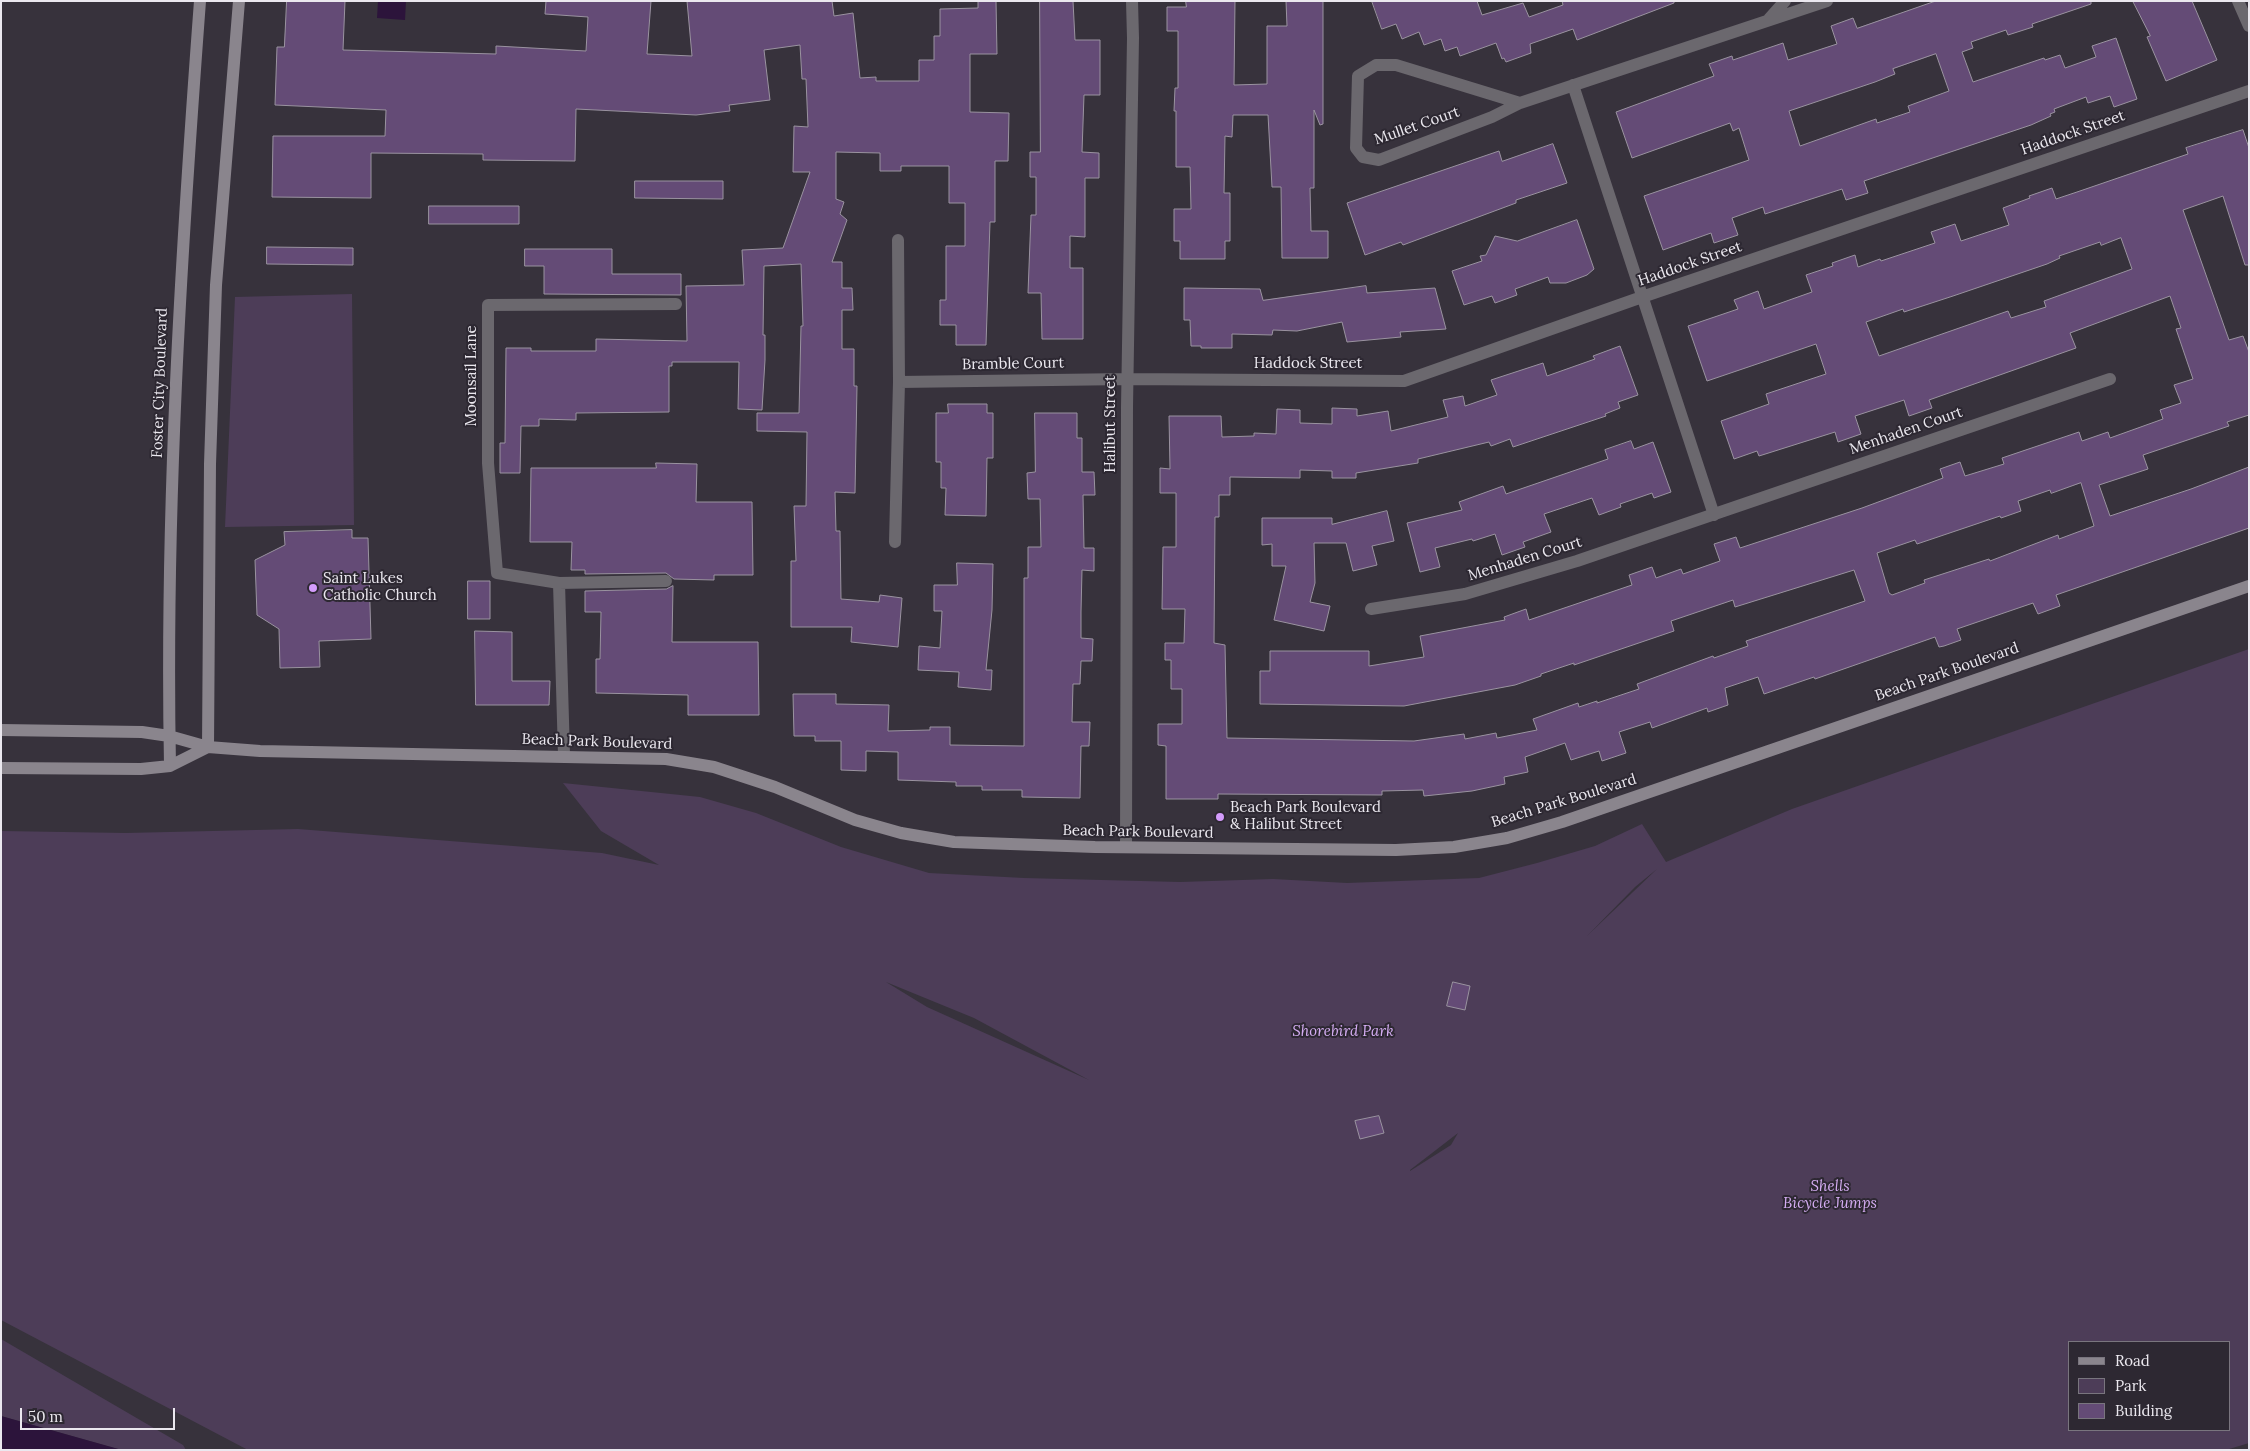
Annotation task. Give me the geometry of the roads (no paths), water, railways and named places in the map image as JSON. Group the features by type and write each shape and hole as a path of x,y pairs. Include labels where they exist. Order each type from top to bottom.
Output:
{"main road":[{"name":"Foster City Boulevard","path":"170,766 174,452 180,273 200,1"},
{"path":"208,747 210,464 216,285 239,1"},
{"name":"Beach Park Boulevard","path":"1,730 142,732 169,736 208,747 399,754 564,755 666,759 714,767 774,787 855,820 901,833 954,842 1010,846 1396,850 1454,847 1507,838 1571,819 2249,586"},
{"name":"Beach Park Boulevard","path":"1,768 141,769 170,766 208,747"}],"street":[{"name":"Halibut Street","path":"1126,847 1128,379 1134,38 1132,1"},
{"name":"Mullet Court","path":"1767,20 1785,1"},
{"name":"Mullet Court","path":"1520,103 1396,65 1376,66 1358,76 1356,148 1363,157 1379,160 1492,117 1520,103 1827,1"},
{"path":"2238,1 2249,26"},
{"path":"1573,85 1714,514"},
{"name":"Haddock Street","path":"1128,379 1404,381 1642,297 2249,91"},
{"path":"895,542 900,382 898,240"},
{"name":"Moonsail Lane","path":"666,582 559,583 497,572 488,463 488,305 676,304"},
{"name":"Bramble Court","path":"900,382 1128,379"},
{"name":"Menhaden Court","path":"1371,609 1465,594 1577,561 2110,379"},
{"path":"559,583 564,755"}],"place":[{"name":"Saint Lukes Catholic Church","path":"313,588"},
{"name":"Beach Park Boulevard & Halibut Street","path":"1220,817"}],"park label":[{"name":"Shorebird Park","path":"1343,1032"},
{"name":"Shells Bicycle Jumps","path":"1830,1196"}]}
